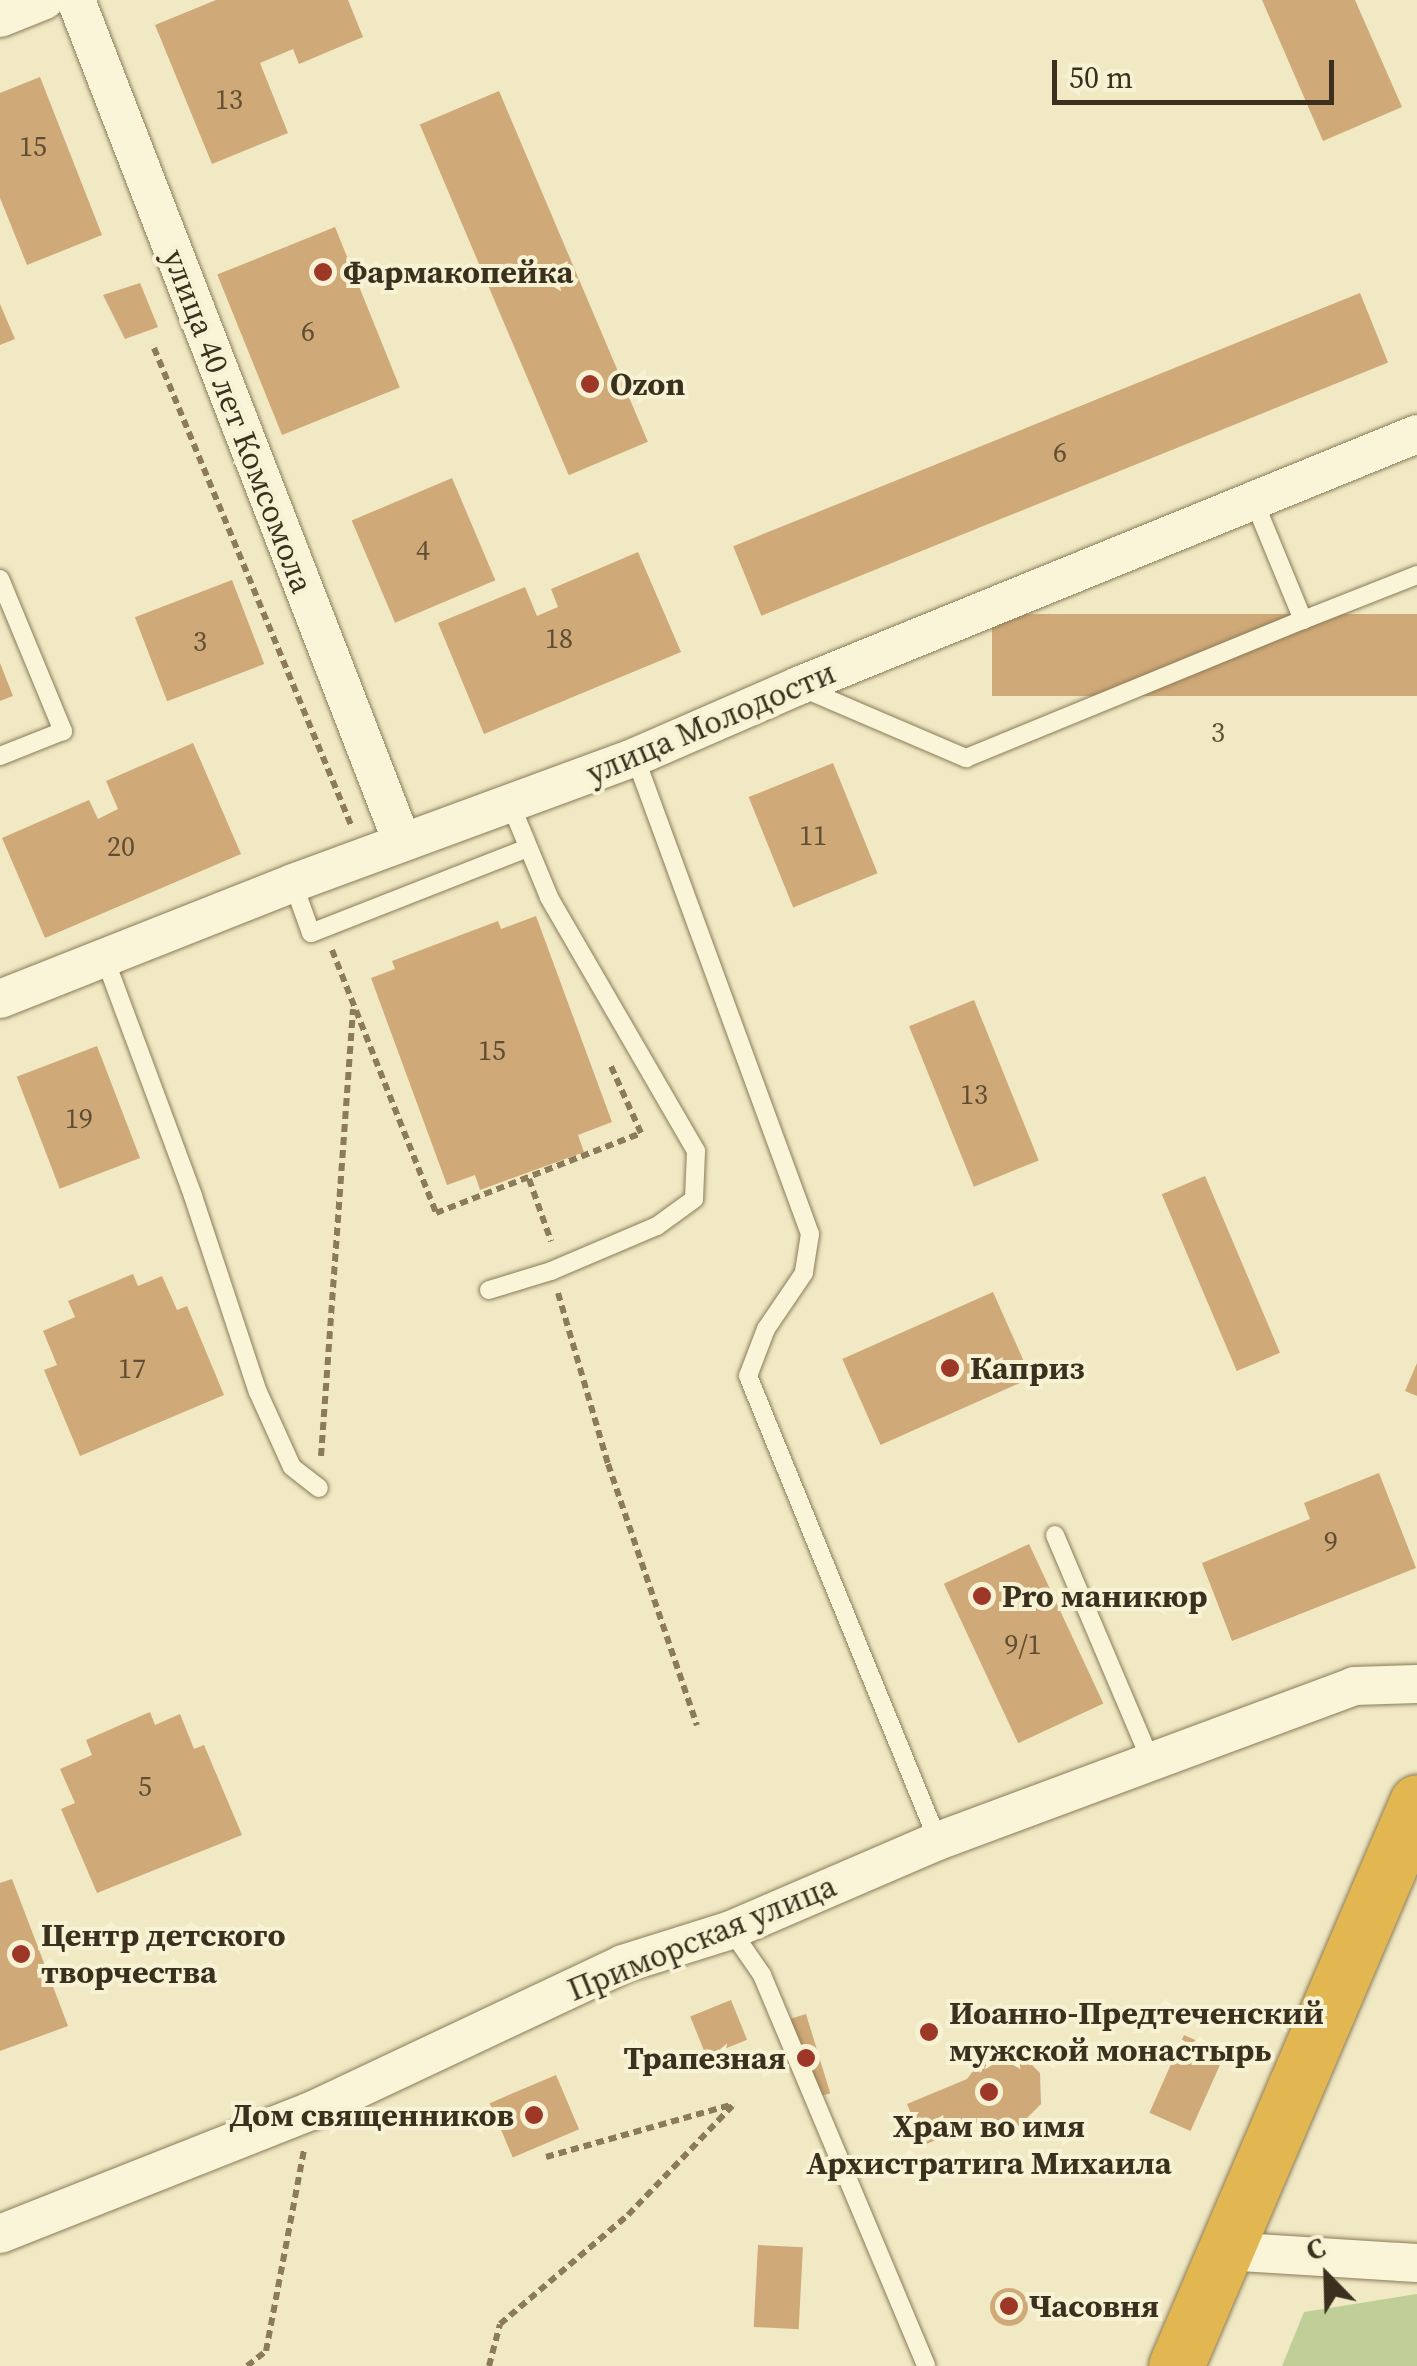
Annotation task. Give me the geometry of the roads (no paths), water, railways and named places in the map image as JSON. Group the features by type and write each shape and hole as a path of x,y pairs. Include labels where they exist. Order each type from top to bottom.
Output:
{"highway":[{"path":"1176,2366 1416,1811"}],"street":[{"path":"0,18 45,0"},
{"name":"улица 40 лет Комсомола","path":"76,0 402,842"},
{"name":"улица Молодости","path":"2,993 104,959 402,842 635,758 798,686 1417,434"},
{"name":"Приморская улица","path":"0,2234 311,2111 622,1964 732,1930 938,1841 1354,1686 1417,1684"},
{"path":"1225,2250 1417,2262"}],"lane":[{"path":"1254,500 1303,620"},
{"path":"798,686 966,758 1417,575"},
{"path":"0,580 62,731 0,756"},
{"path":"635,758 810,1234 804,1273 766,1328 748,1376 938,1841"},
{"path":"489,1290 551,1271 657,1226 694,1199 696,1151 584,961 510,803"},
{"path":"294,883 311,934 528,848"},
{"path":"104,959 192,1196 258,1392 292,1467 319,1488"},
{"path":"1055,1535 1151,1761"},
{"path":"732,1930 762,1975 926,2366"}],"place":[{"name":"Фармакопейка","path":"323,272"},
{"name":"Ozon","path":"590,384"},
{"name":"Каприз","path":"950,1368"},
{"name":"Pro маникюр","path":"982,1596"},
{"name":"Центр детского творчества","path":"21,1954"},
{"name":"Иоанно-Предтеченский мужской монастырь","path":"929,2032"},
{"name":"Трапезная","path":"806,2058"},
{"name":"Храм во имя Архистратига Михаила","path":"989,2092"},
{"name":"Дом священников","path":"534,2115"},
{"name":"Часовня","path":"1009,2306"}]}
